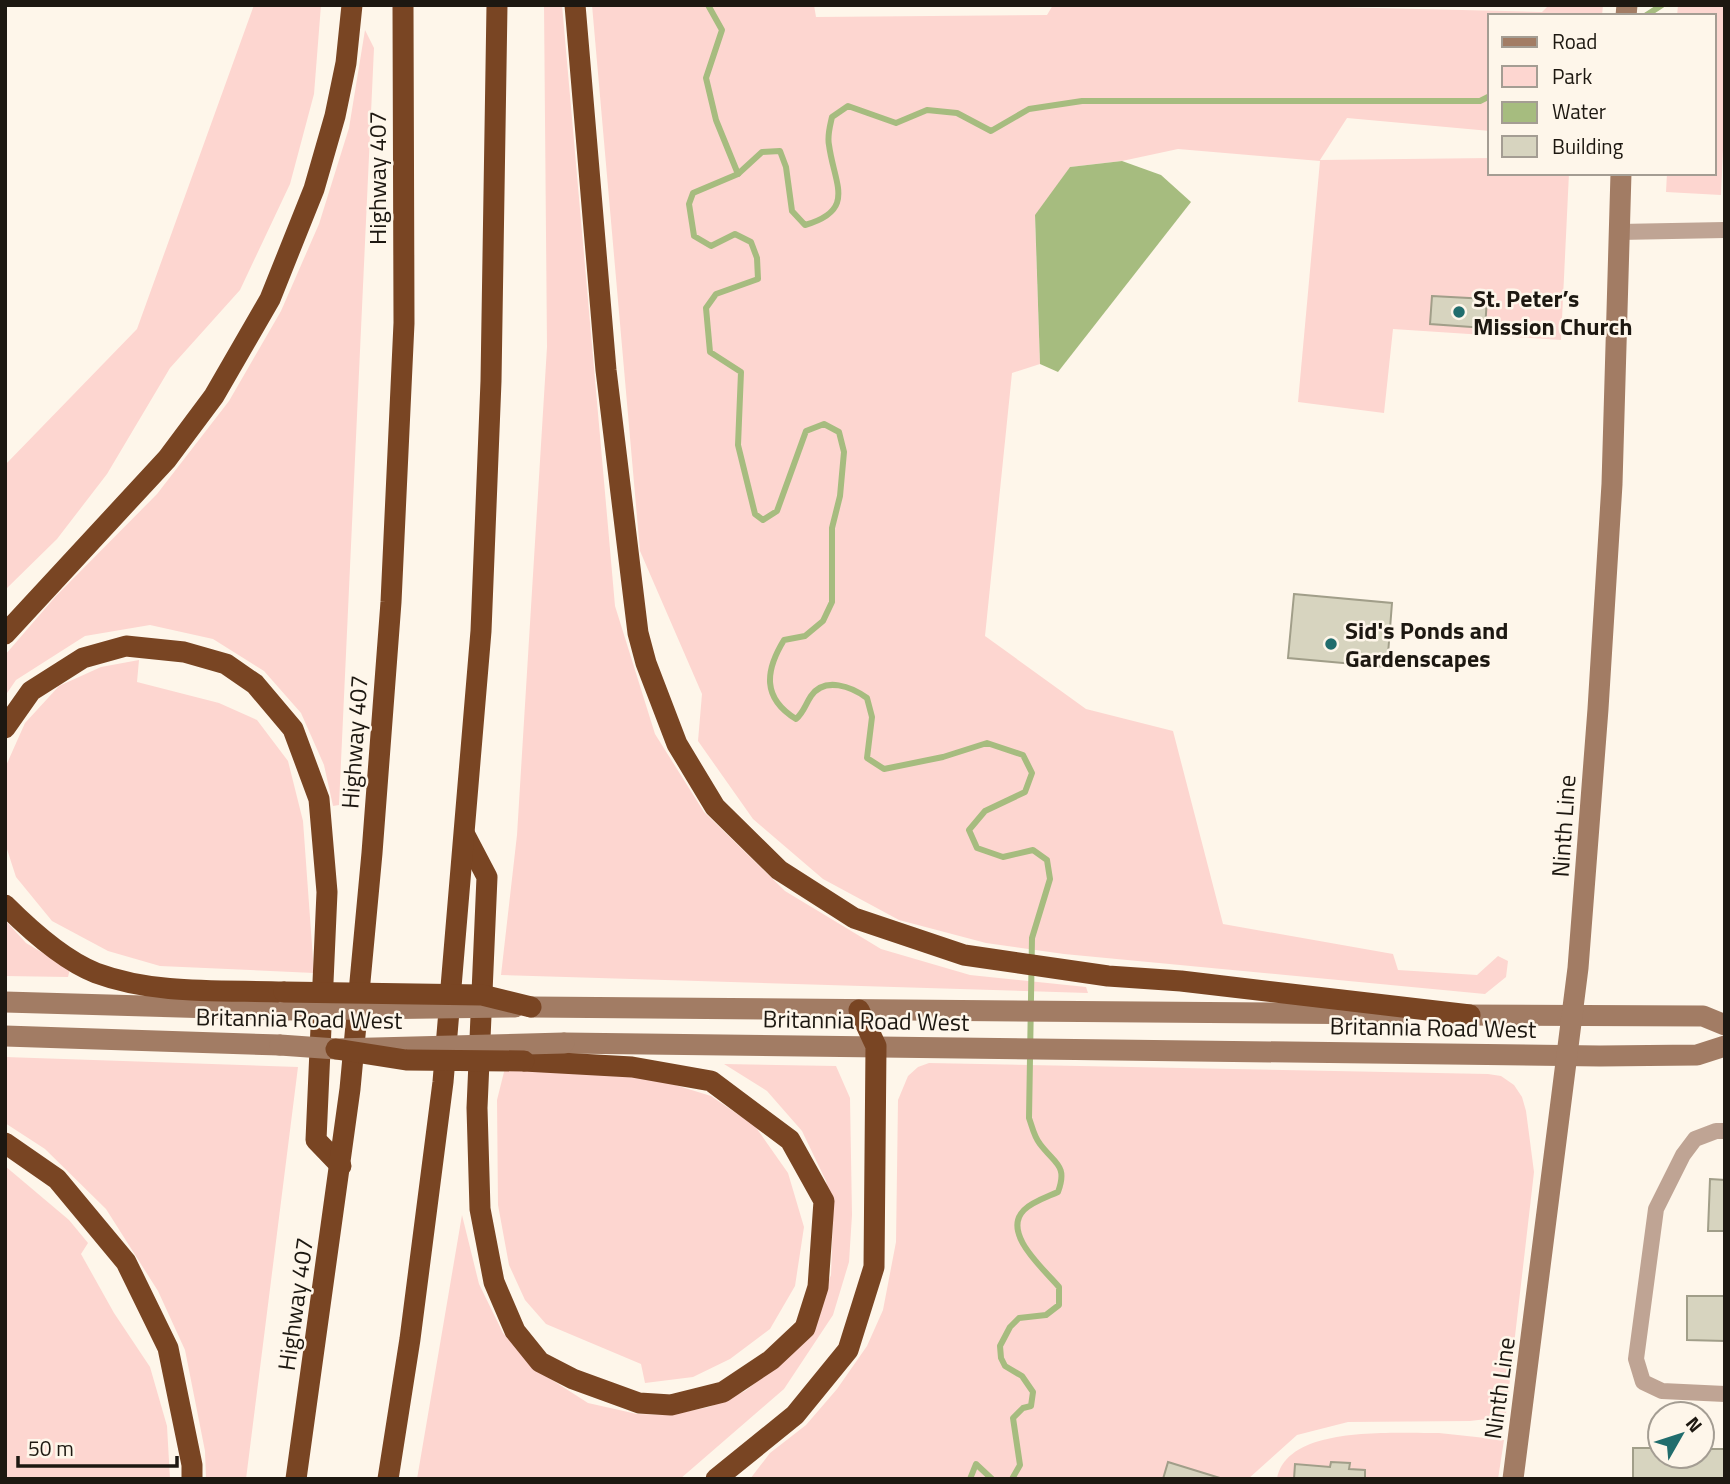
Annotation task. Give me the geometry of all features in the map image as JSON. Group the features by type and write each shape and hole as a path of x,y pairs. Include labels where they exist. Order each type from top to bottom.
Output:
{"highway":[{"path":"5,634 167,459 214,396 264,310 295,241 335,116 346,63 352,5"},
{"name":"Highway 407","path":"296,1479 350,1089 391,602 404,323 403,5"},
{"path":"388,1479 410,1339 443,1082 481,631 491,395 497,5"},
{"path":"575,5 606,370 638,633 646,663 677,744 715,807 779,870 854,918 964,955 1108,976 1219,985 1470,1015"},
{"path":"5,729 31,691 83,658 126,646 184,652 226,664 255,684 293,729 319,799 327,892 316,1140 341,1166"},
{"path":"336,1049 406,1060 524,1061 632,1067 711,1081 790,1140 824,1201 818,1287 805,1328 771,1360 723,1392 671,1405 639,1403 573,1379 540,1362 515,1331 494,1282 480,1209 477,1108 487,877 465,835"},
{"path":"5,905 30,931 95,972 160,988 285,1001 482,995 531,1007"},
{"path":"716,1479 795,1415 848,1350 874,1267 876,1046 859,1010"},
{"path":"5,1143 57,1179 125,1262 168,1348 192,1465 192,1479"}],"main road":[{"name":"Ninth Line","path":"1513,1479 1578,968 1612,484 1621,175"},
{"name":"Britannia Road West","path":"5,1002 285,1001"},
{"name":"Britannia Road West","path":"531,1007 1703,1016 1725,1025"},
{"name":"Britannia Road West","path":"5,1036 336,1049 564,1043 1697,1055 1725,1046"}],"street":[{"path":"1619,232 1725,230"},
{"path":"1725,1131 1716,1131 1695,1139 1682,1155 1657,1209 1636,1359 1643,1382 1662,1391 1725,1394"}],"green space":[{"path":"254,5 321,5 314,94 290,184 240,290 170,368 107,474 57,539 5,590 5,465 137,329"},
{"path":"544,5 562,5 615,606 655,734 704,812 785,891 881,949 970,975 1086,987 1088,993 501,975 517,835 547,347"},
{"path":"592,5 814,5 816,17 1047,15 1053,5 1249,5 1542,12 1549,5 1603,5 1602,14 1488,14 1488,131 1347,118 1320,160 1488,158 1488,175 1569,175 1561,340 1393,329 1384,413 1298,402 1320,161 1178,149 1122,161 1070,167 1035,218 1040,364 1012,373 985,636 1086,709 1173,731 1223,924 1393,954 1398,970 1477,975 1498,956 1508,961 1506,977 1485,994 1064,954 986,943 899,920 823,879 753,819 698,741 702,694 640,551"},
{"path":"1678,5 1725,5 1721,195 1666,192 1667,175 1716,175 1716,14 1677,14"},
{"path":"365,30 374,48 339,805 333,806 324,765 301,713 264,671 213,639 150,625 85,636 16,680 5,696 5,655 56,596 157,494 229,401 281,311 319,224 349,128"},
{"path":"139,660 137,682 219,703 257,720 288,761 303,821 314,973 160,966 108,951 52,921 16,877 5,843 5,768 25,723 59,686 101,667"},
{"path":"5,920 26,943 70,969 68,977 5,976"},
{"path":"5,1057 298,1067 246,1479 206,1479 205,1451 185,1350 158,1291 106,1209 45,1149 5,1123"},
{"path":"929,1063 1501,1076 1514,1085 1522,1097 1534,1172 1506,1414 1503,1417 1470,1421 1348,1422 1297,1435 1248,1479 750,1479 770,1453 806,1425 837,1389 867,1346 883,1310 896,1242 898,1100 908,1076 918,1067"},
{"path":"724,1064 836,1066 850,1098 852,1215 849,1262 833,1315 784,1389 680,1479 417,1479 462,1215 479,1284 503,1333 535,1369 588,1403 637,1414 669,1415 709,1407 745,1391 782,1362 811,1324 831,1275 833,1217 826,1181 802,1131 767,1091"},
{"path":"505,1068 646,1076 711,1096 755,1126 788,1173 804,1227 795,1286 770,1329 730,1359 693,1377 645,1383 641,1364 546,1324 525,1300 509,1265 498,1205 497,1100"},
{"path":"5,1166 69,1220 88,1243 81,1254 114,1313 150,1367 167,1426 170,1479 5,1479"},
{"path":"1371,1433 1439,1433 1504,1440 1498,1479 1277,1479 1285,1461 1300,1449 1321,1441"}],"water":[{"path":"1122,161 1161,175 1191,202 1058,372 1040,364 1035,215 1070,167"}],"building":[{"name":"St. Peter’s Mission Church","path":"1432,296 1487,299 1485,328 1430,324"},
{"path":"1294,594 1392,603 1387,667 1288,658"},
{"path":"1710,1179 1725,1180 1725,1231 1708,1231"},
{"path":"1687,1296 1725,1296 1725,1341 1687,1340"},
{"path":"1633,1448 1646,1448 1646,1470 1716,1470 1716,1449 1725,1449 1725,1479 1633,1479"},
{"path":"1168,1462 1220,1478 1220,1479 1163,1479"},
{"path":"1331,1462 1350,1463 1349,1469 1365,1470 1365,1479 1294,1479 1295,1464 1330,1467"}],"waterway":[{"path":"708,5 722,30 706,78 716,120 738,174"},
{"path":"1648,14 1662,5"},
{"path":"1012,1479 1020,1465 1013,1418 1023,1408 1031,1406 1033,1392 1022,1376 1005,1366 1000,1346 1010,1327 1019,1318 1046,1315 1059,1305 1059,1287 1027,1250 1018,1229 1018,1219 1024,1210 1058,1192 1062,1176 1058,1165 1036,1138 1029,1118 1032,938 1050,879 1047,860 1033,850 1003,857 977,848 969,830 985,811 1025,792 1032,773 1023,755 987,743 943,757 884,769 867,758 872,717 867,698 861,694 839,685 824,686 811,696 796,719 777,702 772,693 770,673 784,640 805,636 823,621 832,602 832,528 840,496 844,452 839,432 824,424 806,431 777,511 763,520 755,514 738,445 741,372 710,352 706,308 716,294 758,279 757,258 751,242 735,234 711,246 694,236 689,204 693,193 738,174 762,152 780,151 786,167 792,211 805,225 821,219 831,212 837,203 838,194 828,142 832,117 848,106 896,123 927,110 957,113 991,131 1029,109 1082,101 1480,101 1488,97"},
{"path":"970,1479 976,1464 992,1479"}],"place":[{"name":"St. Peter’s Mission Church","path":"1459,312"},
{"name":"Sid's Ponds and Gardenscapes","path":"1331,644"}]}
